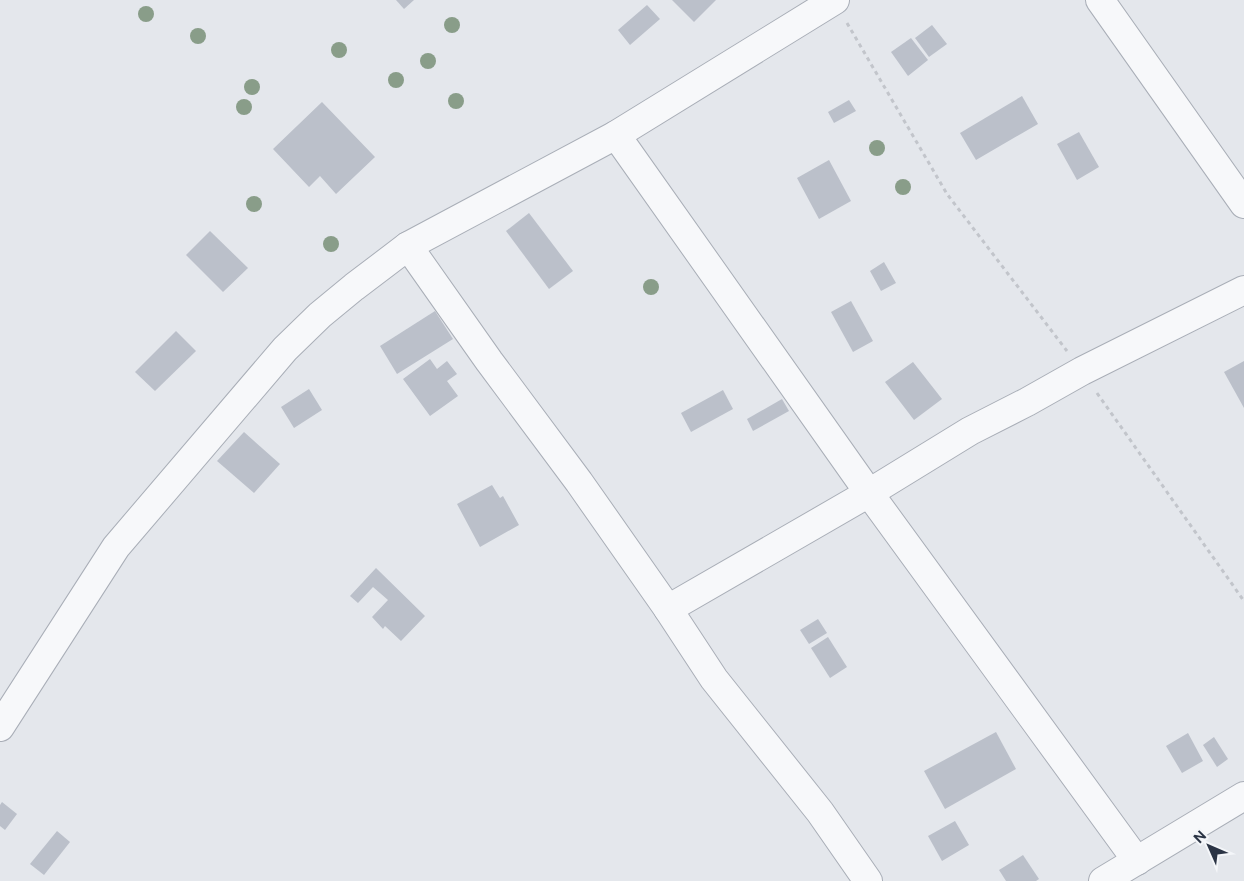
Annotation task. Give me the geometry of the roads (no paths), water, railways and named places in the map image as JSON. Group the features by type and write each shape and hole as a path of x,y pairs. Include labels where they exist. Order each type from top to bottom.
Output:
{"street":[{"path":"0,727 116,547 285,349 320,315 408,246 616,134 834,0"},
{"path":"1100,0 1244,204"},
{"path":"616,134 868,493 1137,861"},
{"path":"408,246 489,361 579,482 714,680 820,812 868,881"},
{"path":"668,610 970,431 1082,371 1244,290"},
{"path":"1103,881 1244,796"}]}
